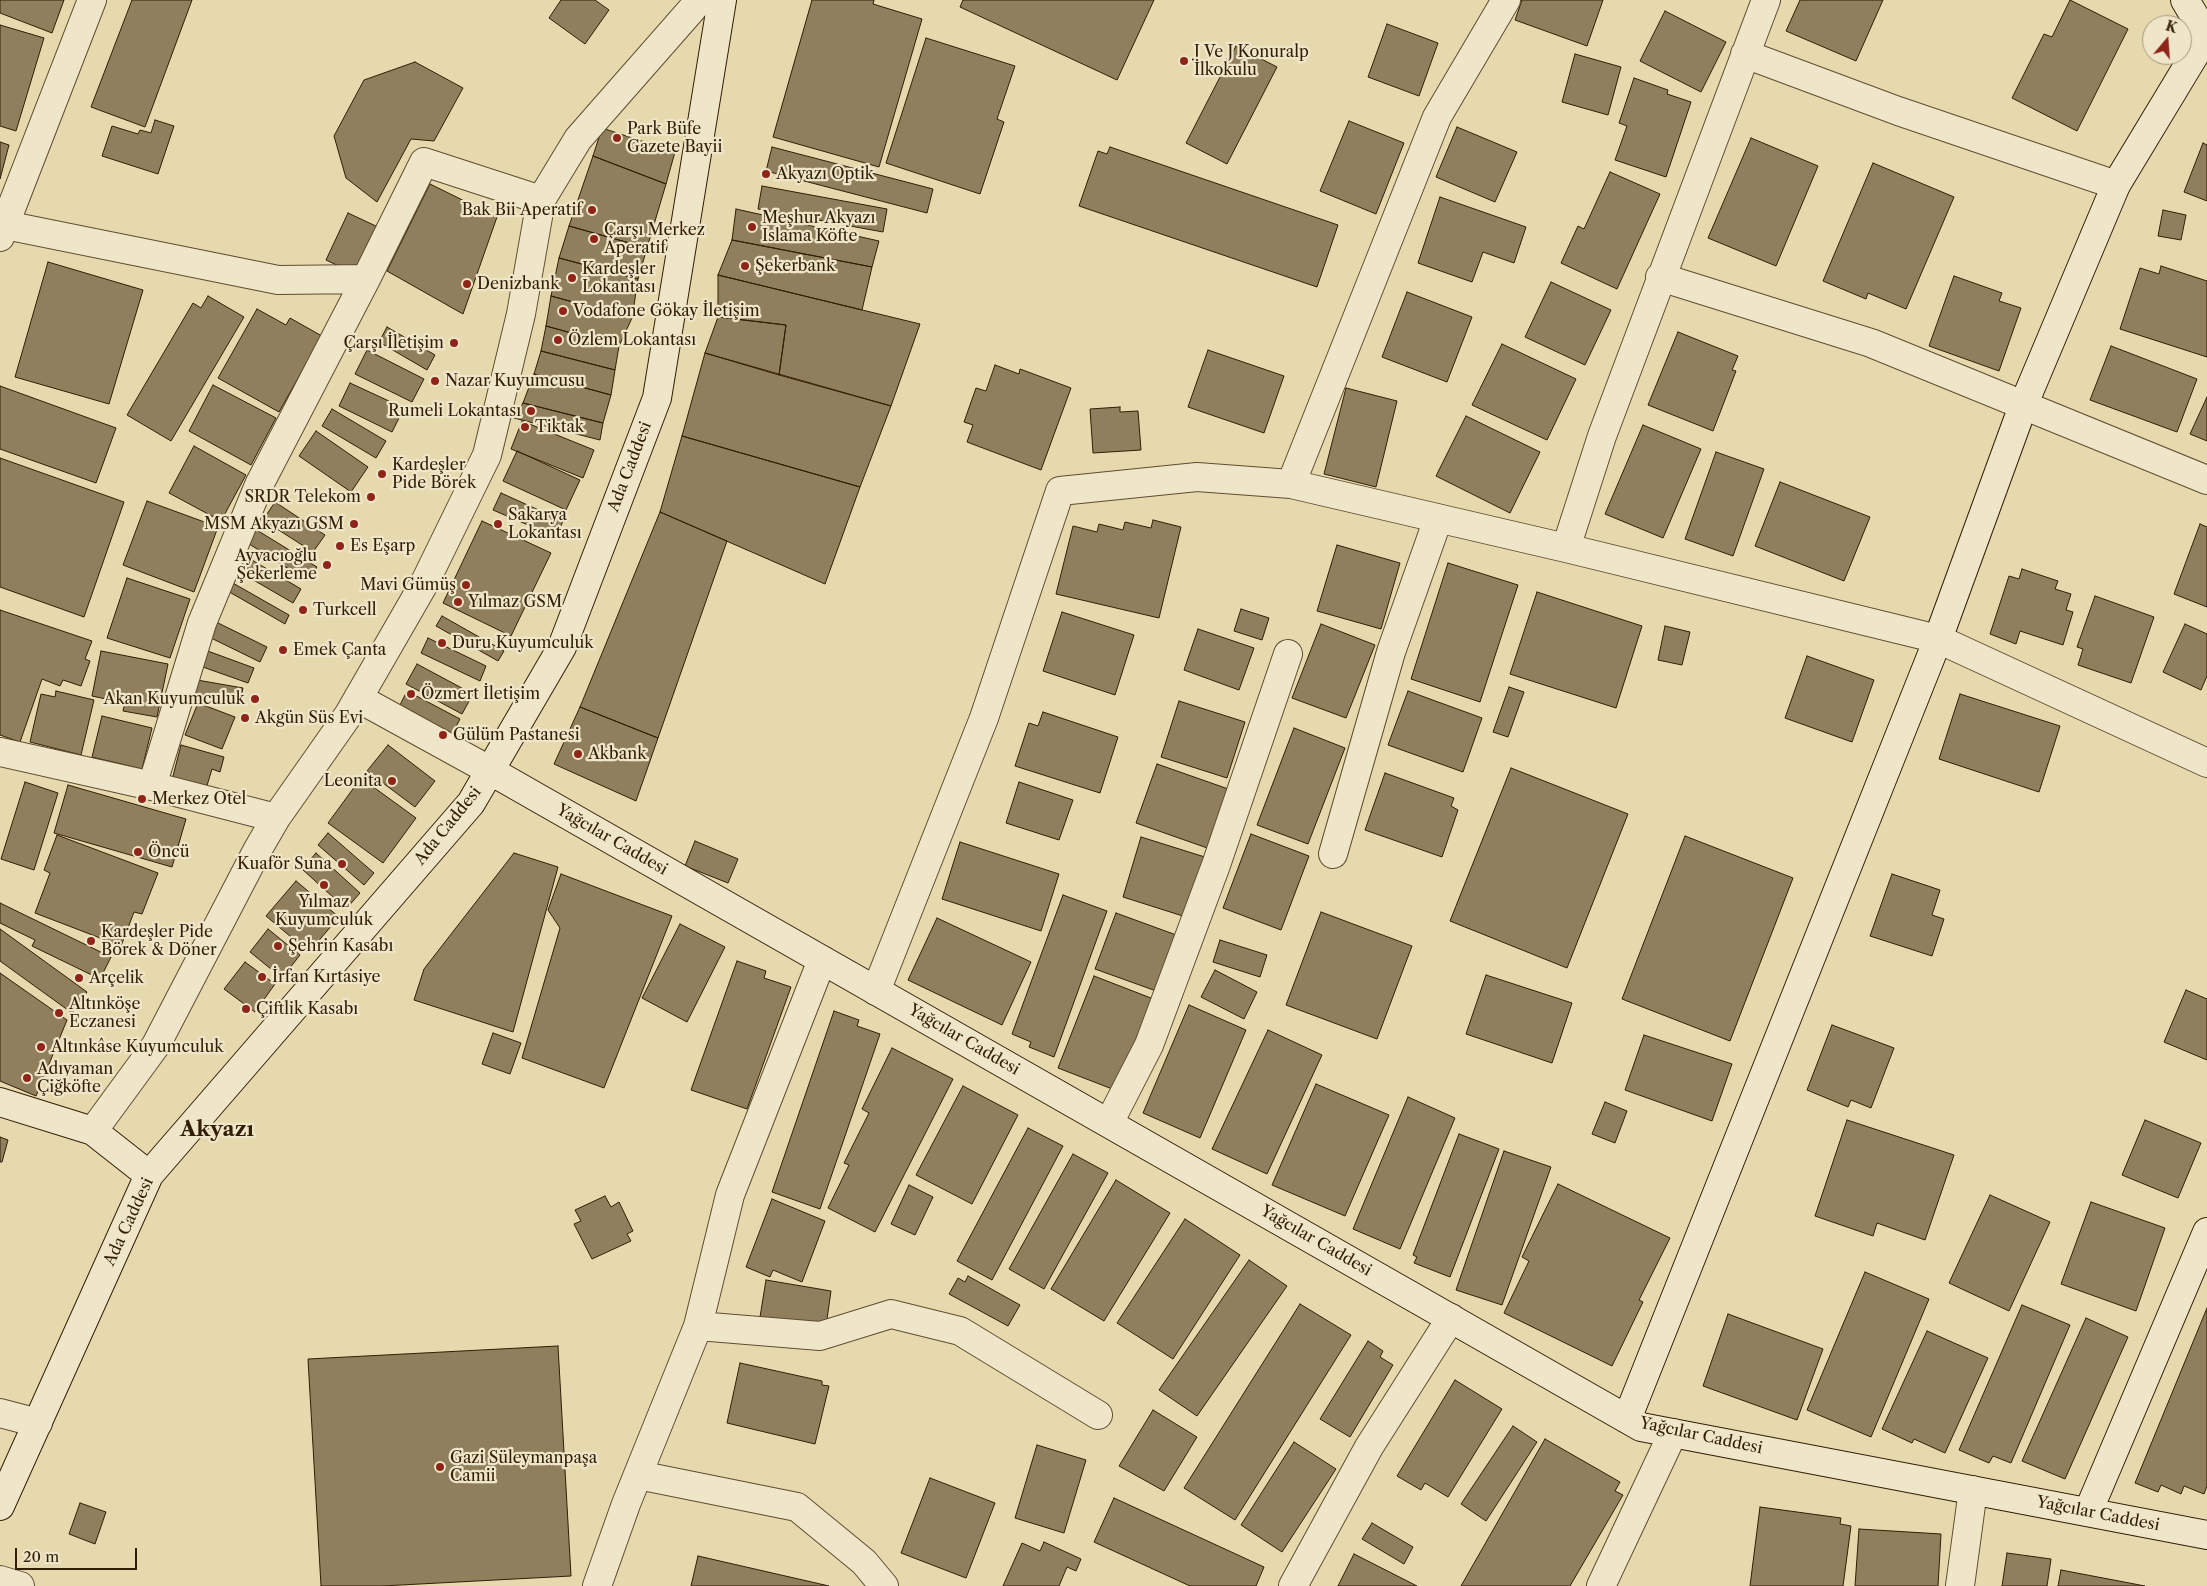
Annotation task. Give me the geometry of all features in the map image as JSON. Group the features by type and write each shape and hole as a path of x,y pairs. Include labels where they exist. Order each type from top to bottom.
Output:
{"street":[{"path":"92,0 2,229 278,280 366,279"},
{"path":"93,1130 156,1045 258,848 276,818 358,698 425,582 487,455 521,314 541,200 578,139 700,0"},
{"name":"Ada Caddesi","path":"0,1506 149,1176 470,803 562,647 657,398 722,0"},
{"path":"1291,484 1437,117 1506,0"},
{"path":"1566,548 1602,436 1766,0"},
{"path":"1627,1418 1938,639 2023,406 2116,186 2207,36 2185,0"},
{"path":"1745,54 1898,111 2116,186"},
{"path":"152,786 202,623 259,485 315,381 424,162 541,200"},
{"path":"1660,278 1871,343 2207,480"},
{"path":"876,990 984,718 1060,491 1197,477 1291,484 1566,548 1938,639 2207,763"},
{"path":"1333,854 1391,652 1438,518"},
{"path":"1109,1123 1150,1045 1216,865 1288,654"},
{"name":"Yağcılar Caddesi","path":"358,698 489,770 1641,1427 2207,1535"},
{"path":"0,752 152,786 276,818"},
{"path":"597,1586 638,1475 698,1326 730,1195 822,960"},
{"path":"0,1102 93,1130 149,1176"},
{"path":"2088,1512 2207,1232"},
{"path":"698,1326 820,1336 891,1314 960,1331 1098,1415"},
{"path":"1293,1586 1369,1447 1451,1318"},
{"path":"0,1413 38,1422"},
{"path":"1601,1586 1673,1433"},
{"path":"638,1475 797,1508 864,1562 884,1586"},
{"path":"1960,1586 1973,1490"},
{"path":"0,1580 20,1586"}],"building":[{"path":"0,0 64,0 52,33 0,13"},
{"path":"132,0 192,0 145,127 91,107"},
{"path":"561,0 595,0 609,10 585,44 549,18"},
{"path":"812,0 874,0 873,4 922,19 879,167 773,137"},
{"path":"963,0 1154,0 1117,80 960,7"},
{"path":"1522,0 1603,0 1587,46 1515,20"},
{"path":"1800,0 1883,0 1856,61 1786,31"},
{"path":"2070,0 2128,29 2077,131 2012,98 2044,34 2052,37"},
{"path":"1665,11 1726,42 1701,92 1640,61"},
{"path":"1387,24 1438,43 1419,96 1368,77"},
{"path":"0,25 44,38 16,131 0,126"},
{"path":"926,38 1015,66 997,119 1004,122 980,194 886,163"},
{"path":"1236,46 1277,67 1227,164 1186,143"},
{"path":"1575,54 1621,67 1608,115 1562,102"},
{"path":"415,62 463,88 434,141 411,139 377,202 346,178 334,136 364,80"},
{"path":"1634,78 1668,90 1667,94 1691,102 1666,177 1615,160 1627,126 1619,123"},
{"path":"155,120 174,126 158,174 102,156 112,126 138,134 140,130 151,133"},
{"path":"1349,121 1404,143 1376,214 1320,191"},
{"path":"1457,127 1517,152 1495,202 1436,177"},
{"path":"602,128 675,152 666,184 593,156"},
{"path":"1751,138 1818,166 1776,266 1708,238"},
{"path":"0,142 9,145 0,179"},
{"path":"2203,143 2207,145 2207,201 2184,192"},
{"path":"772,147 933,189 927,213 766,171"},
{"path":"1110,147 1338,225 1317,287 1079,206 1098,151 1107,154"},
{"path":"593,156 666,184 647,248 569,226"},
{"path":"1873,163 1954,197 1906,309 1868,293 1866,299 1823,281"},
{"path":"1610,172 1660,194 1617,289 1561,263 1578,226 1584,229"},
{"path":"430,184 497,217 463,314 387,271"},
{"path":"762,186 887,209 883,232 758,209"},
{"path":"1440,197 1526,227 1514,263 1483,252 1472,282 1418,263"},
{"path":"736,209 879,241 872,267 732,240"},
{"path":"2163,210 2186,215 2181,240 2158,236"},
{"path":"348,213 378,227 356,274 326,260"},
{"path":"569,226 647,248 638,279 559,258"},
{"path":"732,240 872,267 862,310 718,275"},
{"path":"559,258 638,279 632,318 551,296"},
{"path":"48,262 143,290 109,404 15,377"},
{"path":"2161,266 2207,281 2207,357 2120,329 2140,268 2159,274"},
{"path":"718,275 920,324 891,406 779,375 786,325 718,317"},
{"path":"1954,276 2002,293 1999,301 2021,308 1999,371 1929,346"},
{"path":"1551,282 1611,310 1585,365 1525,337"},
{"path":"1407,292 1472,317 1447,382 1382,357"},
{"path":"208,296 244,317 171,441 127,415 193,303 201,308"},
{"path":"551,296 632,318 619,346 546,326"},
{"path":"257,309 286,325 290,318 322,336 279,412 218,378"},
{"path":"718,317 786,325 779,375 705,353"},
{"path":"546,326 619,346 615,370 541,351"},
{"path":"387,327 435,355 427,370 379,342"},
{"path":"1678,332 1738,356 1732,370 1736,371 1713,431 1648,405"},
{"path":"1502,344 1576,379 1547,440 1472,405"},
{"path":"2111,346 2197,379 2177,432 2090,400"},
{"path":"367,350 424,379 412,402 355,374"},
{"path":"1208,350 1284,376 1264,433 1188,407"},
{"path":"541,351 615,370 611,395 534,374"},
{"path":"705,353 891,406 860,487 682,436"},
{"path":"995,365 1019,374 1020,369 1071,388 1041,470 967,442 973,425 964,422 976,388 986,391"},
{"path":"534,374 611,395 603,423 523,403"},
{"path":"350,383 404,408 392,432 339,406"},
{"path":"213,385 276,418 251,465 189,431"},
{"path":"0,386 116,428 96,483 0,449"},
{"path":"1346,388 1397,401 1376,487 1324,474"},
{"path":"2207,397 2207,441 2190,434"},
{"path":"523,403 603,423 600,440 514,418"},
{"path":"1120,407 1120,412 1138,411 1141,450 1093,453 1090,409"},
{"path":"332,409 386,441 376,458 322,426"},
{"path":"1466,416 1540,452 1510,513 1436,476"},
{"path":"522,421 594,450 583,478 511,449"},
{"path":"1643,425 1701,449 1663,538 1605,514"},
{"path":"316,431 368,467 351,492 299,456"},
{"path":"682,436 860,487 825,584 660,512"},
{"path":"194,446 246,475 221,521 169,493"},
{"path":"517,451 580,480 566,510 503,481"},
{"path":"1716,452 1764,469 1733,556 1685,539"},
{"path":"0,458 124,502 84,617 0,587"},
{"path":"1780,482 1870,517 1844,581 1755,546"},
{"path":"501,493 563,521 556,537 493,510"},
{"path":"147,501 218,527 194,592 123,565"},
{"path":"275,502 325,535 313,552 263,520"},
{"path":"660,512 727,541 658,738 580,707"},
{"path":"1153,520 1181,527 1159,618 1056,594 1073,526 1097,532 1099,524 1123,530 1125,522 1151,528"},
{"path":"482,521 551,553 511,636 443,603"},
{"path":"2200,524 2207,527 2207,607 2174,594"},
{"path":"255,529 317,567 308,581 246,542"},
{"path":"1337,545 1400,563 1381,629 1317,611"},
{"path":"240,553 301,589 293,603 231,567"},
{"path":"1448,563 1518,585 1480,702 1411,679"},
{"path":"2022,569 2058,581 2055,589 2071,594 2066,610 2073,612 2063,645 2020,631 2016,644 1990,634 2009,576 2019,579"},
{"path":"127,578 190,599 170,658 107,638"},
{"path":"231,582 289,615 285,624 226,590"},
{"path":"1537,592 1642,626 1616,708 1510,674"},
{"path":"2095,596 2154,617 2131,683 2078,665 2083,649 2077,647"},
{"path":"1241,609 1269,618 1262,640 1234,631"},
{"path":"0,610 92,641 85,659 90,661 81,686 63,680 60,686 42,679 20,742 0,735"},
{"path":"1062,612 1134,635 1115,695 1043,671"},
{"path":"442,616 504,651 498,661 436,626"},
{"path":"216,622 267,647 260,662 209,637"},
{"path":"1321,624 1375,645 1346,718 1292,698"},
{"path":"2185,624 2207,634 2207,676 2201,690 2163,672"},
{"path":"1665,626 1690,632 1682,665 1658,660"},
{"path":"1198,629 1254,648 1239,690 1184,670"},
{"path":"428,638 486,666 480,681 421,653"},
{"path":"205,650 254,668 248,683 200,666"},
{"path":"101,651 168,664 157,717 123,711 125,703 92,696"},
{"path":"1807,656 1874,680 1852,742 1785,718"},
{"path":"417,664 473,694 462,714 406,684"},
{"path":"197,680 243,688 240,701 195,693"},
{"path":"1509,687 1524,692 1508,737 1493,732"},
{"path":"56,691 94,700 81,755 30,742 41,694 55,697"},
{"path":"407,691 460,719 448,742 395,715"},
{"path":"1408,691 1482,718 1463,772 1388,745"},
{"path":"1960,694 2060,726 2039,792 1939,759"},
{"path":"1179,701 1245,722 1227,778 1161,757"},
{"path":"198,703 235,717 222,749 185,735"},
{"path":"580,707 658,738 636,801 554,764"},
{"path":"1043,712 1118,737 1100,793 1015,766 1029,723 1038,726"},
{"path":"102,716 152,728 142,769 92,757"},
{"path":"1294,728 1345,748 1308,844 1257,825"},
{"path":"181,745 224,757 220,772 212,769 206,789 172,780"},
{"path":"388,745 435,781 415,807 367,771"},
{"path":"1157,764 1234,791 1213,850 1136,823"},
{"path":"1511,768 1628,814 1567,968 1450,921"},
{"path":"1385,773 1454,798 1451,806 1458,810 1442,857 1365,830"},
{"path":"361,778 416,818 383,863 328,823"},
{"path":"25,782 58,793 34,870 1,859"},
{"path":"1019,782 1073,800 1059,840 1006,823"},
{"path":"68,785 186,819 172,867 54,833"},
{"path":"328,833 374,873 364,885 318,845"},
{"path":"1251,834 1309,856 1281,930 1223,908"},
{"path":"57,835 158,873 142,914 134,912 121,946 35,913 50,873 44,870"},
{"path":"1685,836 1793,878 1730,1041 1622,999"},
{"path":"1141,837 1208,858 1189,918 1123,897"},
{"path":"695,841 738,859 728,883 685,866"},
{"path":"960,842 1059,874 1041,931 942,899"},
{"path":"316,853 360,893 346,909 302,869"},
{"path":"514,853 558,867 513,1032 414,1000 424,969"},
{"path":"561,874 672,916 604,1088 522,1058 560,928 548,910"},
{"path":"1892,874 1940,890 1932,915 1944,919 1932,956 1870,936"},
{"path":"296,881 339,917 309,952 266,916"},
{"path":"1063,895 1107,911 1054,1057 1029,1047 1031,1042 1012,1034"},
{"path":"0,903 111,957 100,979 32,946 35,940 0,923"},
{"path":"1321,912 1412,946 1377,1039 1286,1005"},
{"path":"1116,913 1179,936 1159,992 1095,969"},
{"path":"937,918 1031,962 1002,1025 908,980"},
{"path":"680,924 725,947 687,1022 642,998"},
{"path":"0,929 87,992 72,1013 0,961"},
{"path":"268,929 300,955 282,978 250,952"},
{"path":"1220,940 1267,955 1260,977 1213,962"},
{"path":"737,961 766,971 764,978 791,987 747,1109 691,1090"},
{"path":"245,962 275,984 255,1012 224,989"},
{"path":"1215,970 1257,992 1244,1019 1201,997"},
{"path":"0,973 67,1020 36,1096 0,1081"},
{"path":"1486,975 1572,1003 1552,1063 1466,1034"},
{"path":"1094,976 1156,1000 1120,1092 1058,1068"},
{"path":"2186,990 2207,999 2207,1060 2164,1042"},
{"path":"1189,1005 1246,1030 1200,1138 1143,1113"},
{"path":"834,1011 859,1020 857,1026 880,1034 820,1209 772,1192"},
{"path":"1832,1025 1894,1048 1871,1108 1851,1100 1848,1107 1807,1090"},
{"path":"1268,1030 1322,1055 1267,1174 1212,1149"},
{"path":"493,1033 521,1043 510,1074 482,1064"},
{"path":"1644,1035 1732,1064 1712,1121 1625,1090"},
{"path":"892,1048 953,1079 875,1232 828,1208 849,1165 844,1163 869,1113 862,1109"},
{"path":"1316,1084 1389,1115 1345,1216 1272,1185"},
{"path":"963,1086 1018,1115 972,1204 916,1175"},
{"path":"1408,1097 1455,1118 1400,1249 1353,1229"},
{"path":"1605,1102 1627,1111 1615,1143 1592,1134"},
{"path":"1847,1120 1954,1155 1925,1240 1877,1223 1873,1236 1815,1216"},
{"path":"2145,1120 2201,1143 2178,1198 2122,1175"},
{"path":"1028,1128 1063,1146 992,1280 957,1261"},
{"path":"1459,1134 1499,1149 1450,1277 1414,1263 1417,1257 1413,1255"},
{"path":"0,1137 8,1140 2,1162 0,1162"},
{"path":"1504,1151 1551,1167 1502,1305 1456,1290"},
{"path":"1073,1154 1108,1173 1044,1289 1009,1269"},
{"path":"1116,1180 1170,1213 1104,1321 1051,1289"},
{"path":"1558,1184 1670,1238 1639,1300 1643,1302 1612,1366 1504,1313 1529,1261 1522,1257"},
{"path":"909,1185 933,1197 915,1235 891,1224"},
{"path":"1990,1195 2050,1222 2009,1311 1949,1283"},
{"path":"605,1196 611,1207 619,1202 633,1231 627,1234 631,1241 592,1259 574,1224 581,1221 575,1210"},
{"path":"772,1199 825,1221 802,1282 773,1270 770,1277 746,1267"},
{"path":"2091,1202 2165,1228 2136,1311 2061,1284"},
{"path":"1185,1219 1240,1255 1173,1359 1117,1323"},
{"path":"1249,1260 1287,1286 1197,1416 1159,1390"},
{"path":"1865,1272 1929,1299 1871,1437 1807,1410"},
{"path":"968,1276 1020,1305 1008,1326 949,1294 958,1278 965,1282"},
{"path":"766,1280 831,1291 826,1326 760,1317"},
{"path":"1300,1304 1351,1335 1235,1520 1184,1488"},
{"path":"2022,1305 2070,1325 2011,1463 1993,1456 1989,1463 1959,1450"},
{"path":"2207,1308 2207,1486 2204,1494 2184,1486 2181,1494 2161,1485 2158,1492 2135,1483"},
{"path":"1728,1314 1823,1349 1797,1420 1703,1386"},
{"path":"2086,1318 2128,1337 2065,1479 2022,1461"},
{"path":"1927,1331 1988,1358 1945,1453 1914,1439 1912,1443 1882,1429"},
{"path":"1368,1341 1383,1351 1380,1357 1393,1365 1350,1437 1320,1419"},
{"name":"Gazi Süleymanpaşa Camii","path":"558,1346 571,1576 382,1586 321,1586 308,1359"},
{"path":"740,1363 822,1381 822,1385 829,1386 815,1444 727,1423"},
{"path":"1455,1380 1502,1409 1448,1497 1425,1483 1421,1490 1397,1476"},
{"path":"1153,1410 1197,1437 1164,1491 1119,1466"},
{"path":"1513,1426 1537,1442 1486,1521 1461,1504"},
{"path":"1545,1439 1620,1482 1615,1491 1623,1495 1570,1586 1461,1586"},
{"path":"1294,1442 1336,1469 1282,1552 1241,1525"},
{"path":"1037,1445 1086,1460 1064,1533 1015,1518"},
{"path":"930,1478 995,1503 966,1578 901,1553"},
{"path":"1114,1498 1264,1567 1256,1586 1190,1586 1094,1542"},
{"path":"80,1503 106,1512 95,1544 69,1534"},
{"path":"1760,1507 1841,1518 1840,1524 1851,1526 1843,1586 1750,1586"},
{"path":"1372,1523 1413,1547 1404,1564 1362,1539"},
{"path":"1859,1529 1941,1534 1938,1586 1855,1586"},
{"path":"1044,1542 1081,1559 1076,1571 1067,1567 1059,1586 1003,1586 1022,1543 1040,1551"},
{"path":"2007,1553 2051,1559 2047,1586 2002,1586"},
{"path":"1354,1554 1417,1586 1338,1586"},
{"path":"698,1556 829,1586 691,1586"},
{"path":"2061,1570 2145,1586 2058,1586"}],"place":[{"name":"J Ve J Konuralp İlkokulu","path":"1184,61"},
{"name":"Park Büfe Gazete Bayii","path":"617,138"},
{"name":"Akyazı Optik","path":"766,174"},
{"name":"Bak Bii Aperatif","path":"592,210"},
{"name":"Meşhur Akyazı Islama Köfte","path":"752,227"},
{"name":"Çarşı Merkez Aperatif","path":"594,239"},
{"name":"Şekerbank","path":"745,266"},
{"name":"Kardeşler Lokantası","path":"572,278"},
{"name":"Denizbank","path":"467,284"},
{"name":"Vodafone Gökay İletişim","path":"563,311"},
{"name":"Özlem Lokantası","path":"558,340"},
{"name":"Çarşı İletişim","path":"454,343"},
{"name":"Nazar Kuyumcusu","path":"435,381"},
{"name":"Rumeli Lokantası","path":"531,411"},
{"name":"Tiktak","path":"525,427"},
{"name":"Kardeşler Pide Börek","path":"382,474"},
{"name":"SRDR Telekom","path":"371,497"},
{"name":"MSM Akyazı GSM","path":"354,524"},
{"name":"Sakarya Lokantası","path":"498,524"},
{"name":"Es Eşarp","path":"340,546"},
{"name":"Ayvacıoğlu Şekerleme","path":"327,565"},
{"name":"Mavi Gümüş","path":"466,585"},
{"name":"Yılmaz GSM","path":"458,602"},
{"name":"Turkcell","path":"303,610"},
{"name":"Duru Kuyumculuk","path":"442,643"},
{"name":"Emek Çanta","path":"283,650"},
{"name":"Özmert İletişim","path":"411,694"},
{"name":"Akan Kuyumculuk","path":"255,699"},
{"name":"Akgün Süs Evi","path":"245,718"},
{"name":"Gülüm Pastanesi","path":"443,735"},
{"name":"Akbank","path":"578,754"},
{"name":"Leonita","path":"392,781"},
{"name":"Merkez Otel","path":"142,799"},
{"name":"Öncü","path":"138,852"},
{"name":"Kuaför Suna","path":"342,864"},
{"name":"Yılmaz Kuyumculuk","path":"324,885"},
{"name":"Kardeşler Pide Börek & Döner","path":"91,941"},
{"name":"Şehrin Kasabı","path":"278,946"},
{"name":"İrfan Kırtasiye","path":"262,977"},
{"name":"Arçelik","path":"79,978"},
{"name":"Çiftlik Kasabı","path":"246,1009"},
{"name":"Altınköşe Eczanesi","path":"59,1013"},
{"name":"Altınkâse Kuyumculuk","path":"41,1047"},
{"name":"Adıyaman Çiğköfte","path":"27,1078"},
{"name":"Gazi Süleymanpaşa Camii","path":"440,1467"}],"district":[{"name":"Akyazı","path":"217,1130"}]}
